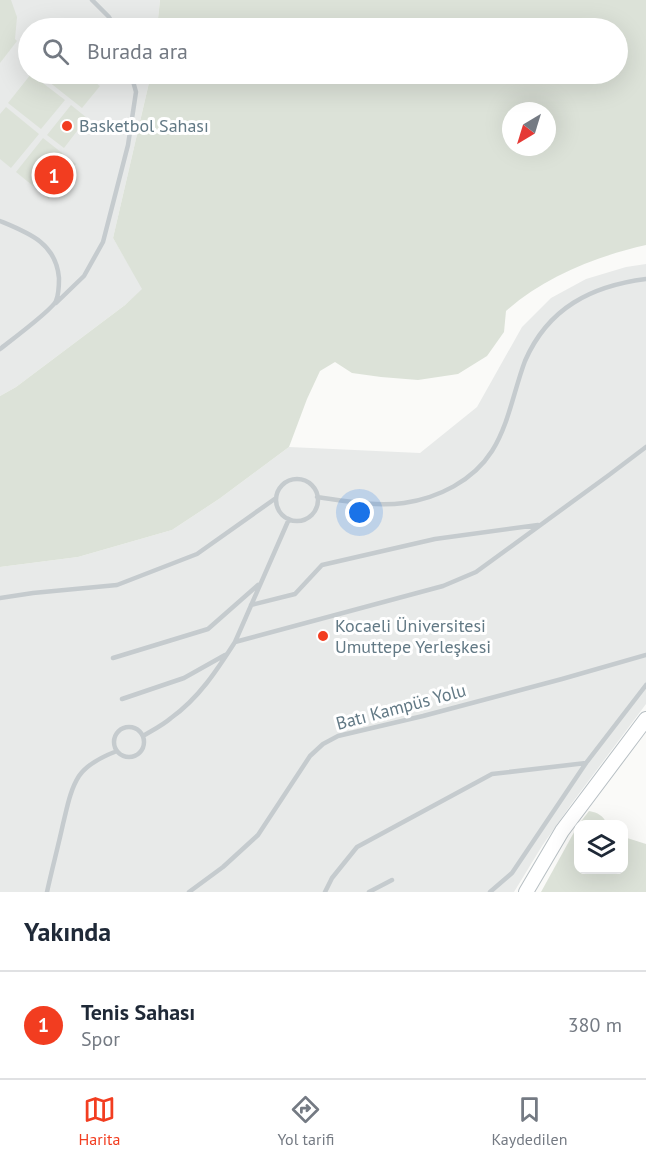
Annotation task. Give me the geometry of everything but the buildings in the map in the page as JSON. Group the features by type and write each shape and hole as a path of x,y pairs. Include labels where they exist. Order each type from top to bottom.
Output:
{"street":[{"path":"526,892 562,831 646,718"}],"lane":[{"path":"92,0 109,18"},
{"path":"0,349 56,303 84,276 103,242 128,145 136,92 134,84"},
{"path":"0,221 27,232 41,241 52,254 59,278 56,303"},
{"path":"317,497 402,503 436,495 462,482 492,452 500,436 530,349 549,323 580,297 610,285 646,279"},
{"path":"235,642 442,586 476,572 646,447"},
{"path":"295,479 308,483 314,488 317,497 316,507 308,518 295,521 283,516 276,504 276,498 282,485 295,479"},
{"path":"0,598 117,585 197,554 276,498"},
{"path":"143,736 172,718 193,700 212,678 235,642 289,519"},
{"path":"251,605 295,594 322,565 435,539 540,525"},
{"path":"113,658 208,629 260,584"},
{"path":"123,699 184,678 227,654"},
{"name":"Batı Kampüs Yolu","path":"189,892 223,867 258,835 310,756 323,744 338,736 423,716 646,655"},
{"path":"489,892 512,873 586,763 646,685"},
{"path":"127,727 136,729 143,736 144,746 139,754 125,756 117,751 114,741 122,729 127,727"},
{"path":"47,892 74,785 80,774 108,754 117,751"},
{"path":"325,892 332,878 357,848 492,774 586,763"},
{"path":"369,892 392,880"}],"shaded area":[{"path":"0,0 160,0 158,18 18,18 18,84 149,84 113,238 143,289 16,387 0,396"},
{"path":"0,0 11,0 17,17 15,39 17,41 0,63"},
{"path":"160,0 646,0 646,245 609,255 572,269 537,288 506,311 504,332 487,356 458,374 418,380 381,377 352,373 335,362 320,371 289,447 219,499 172,530 78,557 0,567 0,396 16,387 125,305 142,289 113,238 149,84 628,84 628,18 158,18"},
{"path":"23,84 44,84 65,100 41,129 8,103"},
{"path":"52,84 97,84 100,86 82,108"},
{"name":"Basketbol Sahası","path":"71,105 87,118 64,148 47,135"},
{"path":"6,107 39,134 11,168 0,159 0,114"},
{"path":"43,138 76,164 49,199 16,172"},
{"name":"Kocaeli Üniversitesi Umuttepe Yerleşkesi","path":"646,264 646,704 572,803 514,892 0,892 0,567 78,557 172,530 219,499 289,447 420,453 477,407 522,327 551,298 586,279 626,267"},
{"path":"589,811 600,815 605,820 582,820"},
{"path":"574,832 574,874 628,874 628,838 646,844 646,892 541,892"}],"place":[{"name":"Basketbol Sahası","path":"67,126"},
{"name":"Tenis Sahası","path":"54,175"},
{"name":"Kocaeli Üniversitesi Umuttepe Yerleşkesi","path":"323,636"}]}
